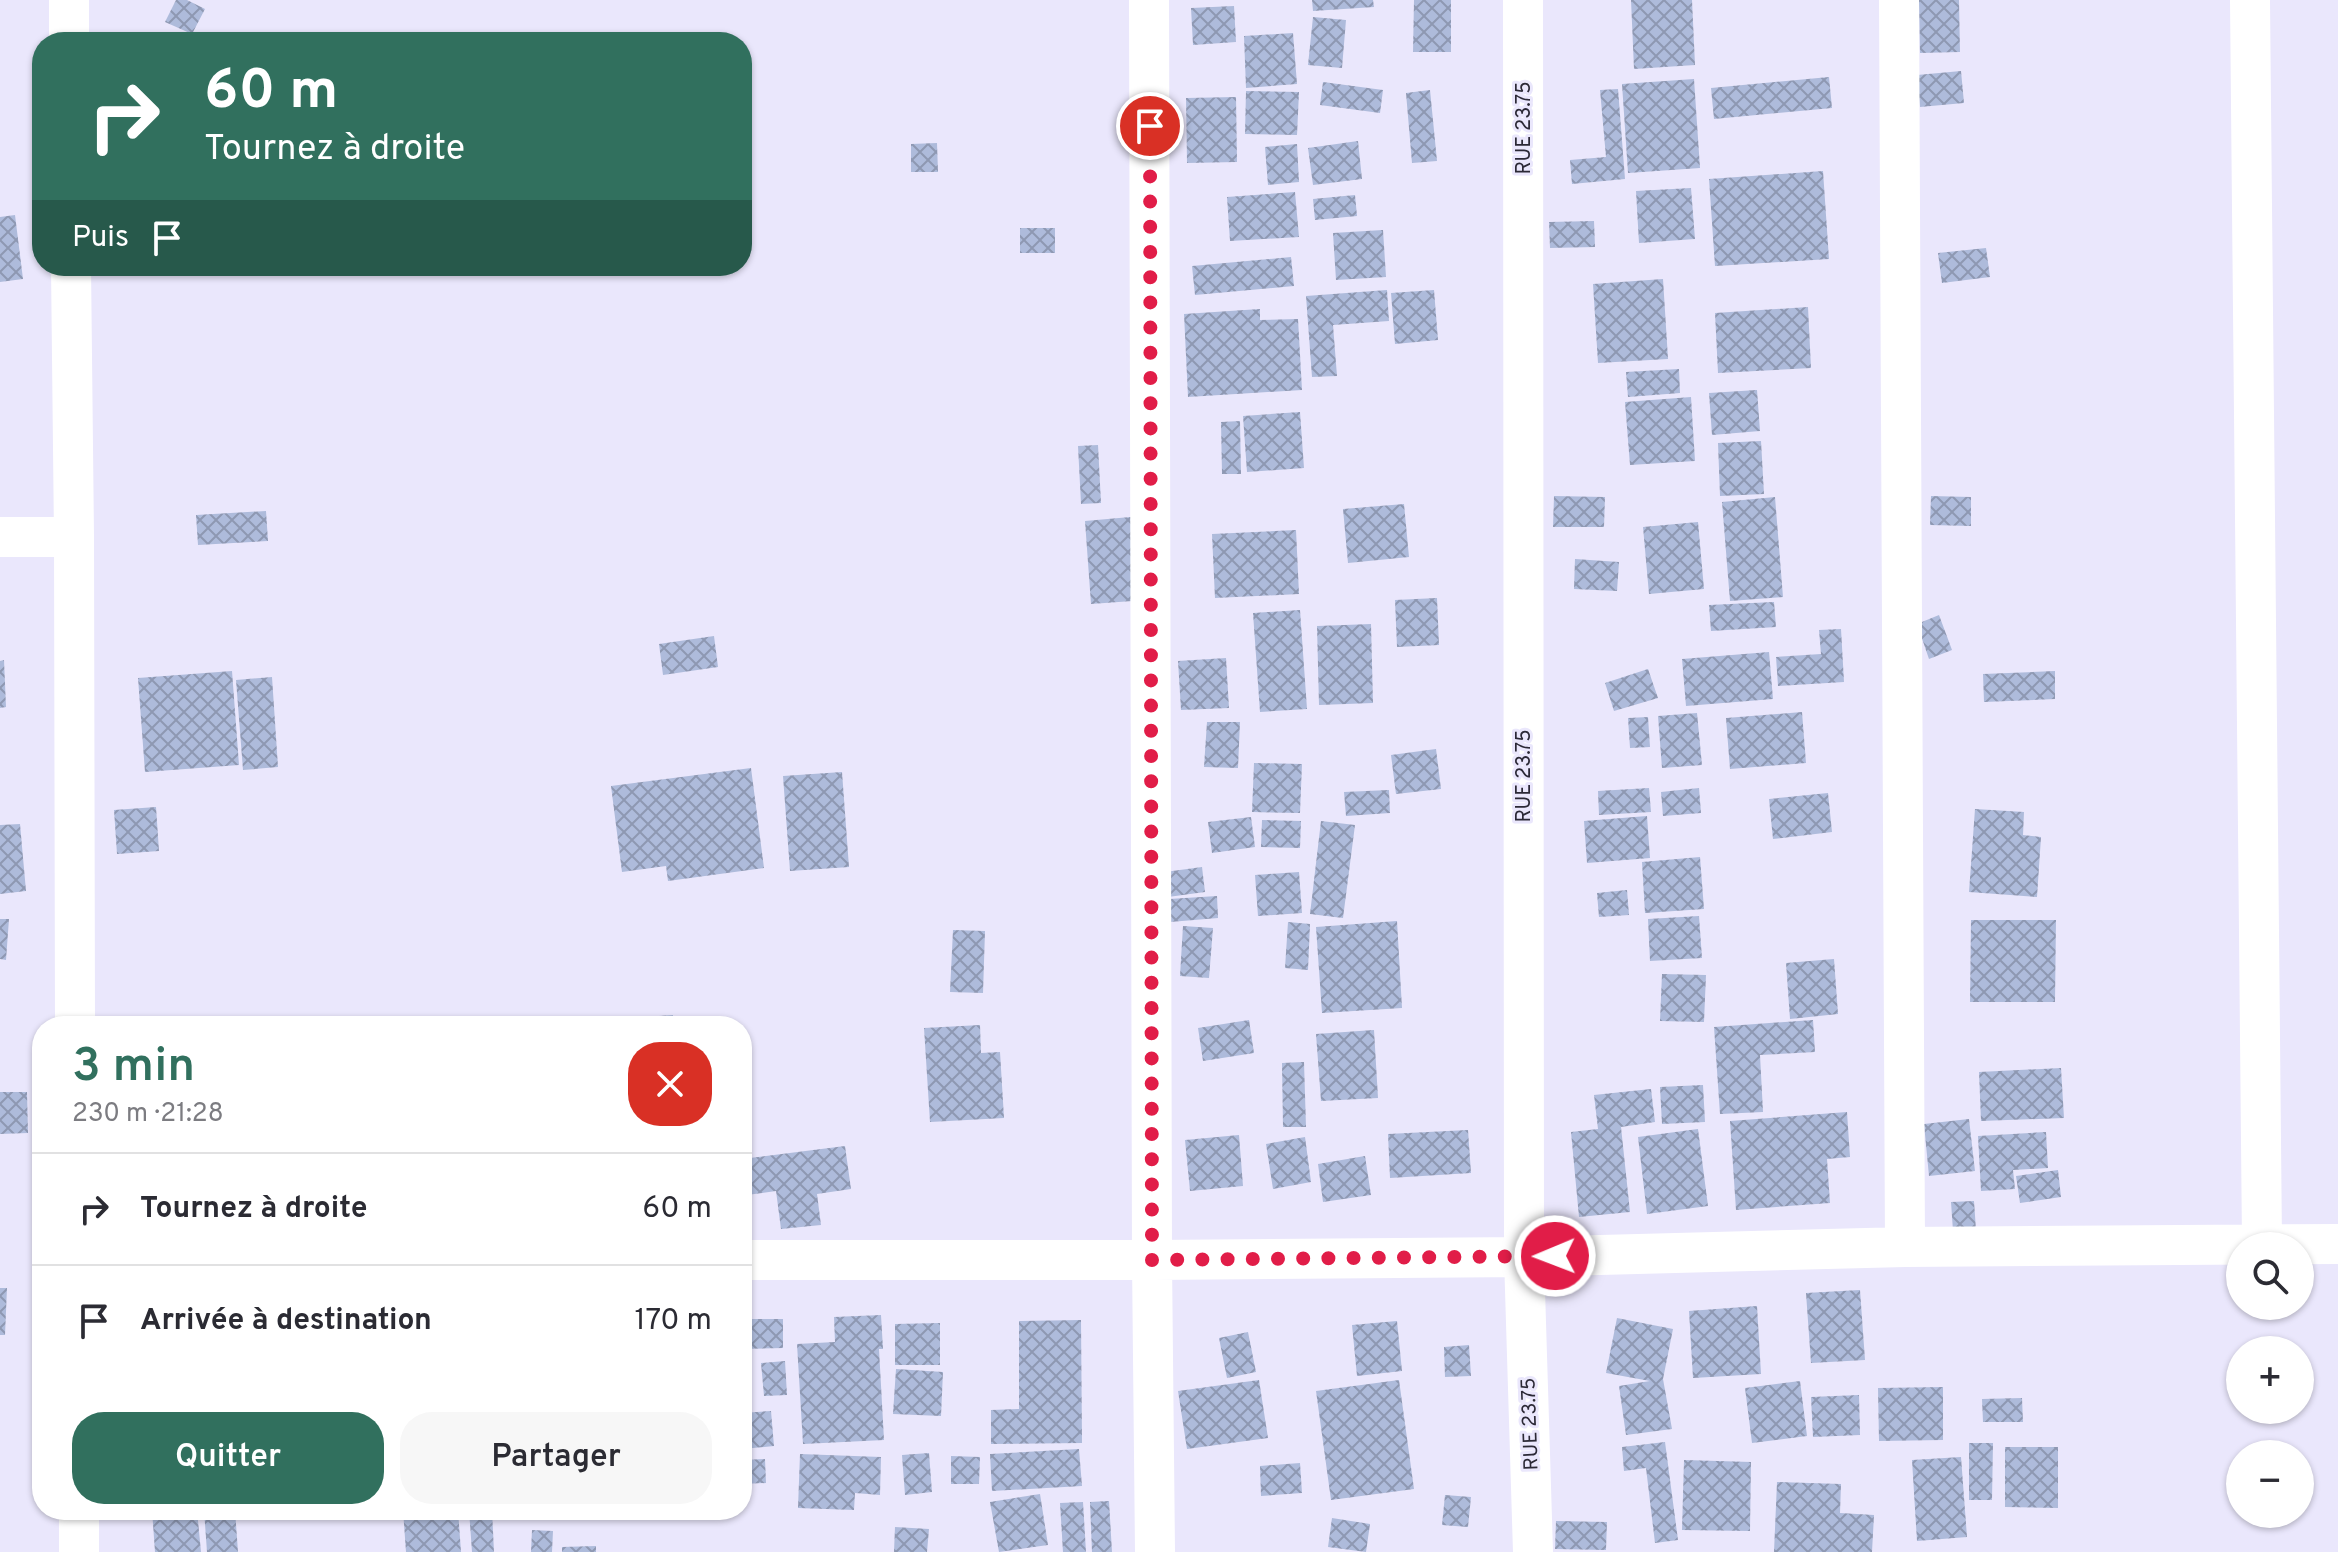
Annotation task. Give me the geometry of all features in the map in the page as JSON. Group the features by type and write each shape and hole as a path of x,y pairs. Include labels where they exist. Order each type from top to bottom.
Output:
{"street":[{"path":"69,0 69,32"},
{"path":"1149,0 1155,1552"},
{"name":"RUE 23.75","path":"1523,0 1524,1257 1533,1552"},
{"path":"1899,0 1905,1247"},
{"path":"2250,0 2262,1232"},
{"path":"71,276 75,1016"},
{"path":"0,537 74,537"},
{"path":"752,1260 1524,1257 1905,1247 2226,1244"},
{"path":"2314,1244 2338,1244"},
{"path":"79,1520 79,1552"}],"building":[{"path":"176,0 187,0 205,9 193,32 165,22"},
{"path":"1312,0 1373,0 1374,7 1313,11"},
{"path":"1414,0 1451,0 1451,52 1413,52"},
{"path":"1631,0 1692,0 1695,65 1634,69"},
{"path":"1919,0 1959,0 1960,52 1920,53"},
{"path":"1234,6 1236,42 1193,45 1191,8"},
{"path":"1313,17 1346,20 1342,68 1308,65"},
{"path":"1293,33 1297,84 1246,88 1244,36"},
{"path":"1961,71 1964,103 1920,107 1917,75"},
{"path":"1829,77 1832,108 1714,119 1711,88"},
{"path":"1694,79 1700,168 1628,173 1622,84"},
{"path":"1323,82 1383,90 1380,113 1320,105"},
{"path":"1618,89 1625,179 1572,184 1570,160 1606,157 1600,90"},
{"path":"1430,90 1437,161 1412,163 1406,93"},
{"path":"1246,91 1299,92 1297,135 1245,134"},
{"path":"1236,97 1237,162 1187,163 1186,98"},
{"path":"1358,141 1362,179 1313,185 1308,148"},
{"path":"937,143 938,172 911,172 911,144"},
{"path":"1297,144 1299,182 1268,185 1265,147"},
{"path":"1823,171 1829,259 1715,266 1709,179"},
{"path":"1691,188 1695,239 1639,243 1636,191"},
{"path":"1295,192 1299,237 1230,241 1227,197"},
{"path":"1355,195 1357,216 1315,220 1313,199"},
{"path":"15,215 23,279 0,282 0,217"},
{"path":"1594,221 1595,247 1550,248 1549,222"},
{"path":"1020,228 1055,228 1055,253 1020,253"},
{"path":"1383,230 1386,277 1336,280 1333,233"},
{"path":"1986,248 1990,277 1942,283 1938,253"},
{"path":"1291,257 1294,286 1195,295 1192,266"},
{"path":"1663,279 1668,359 1598,363 1593,284"},
{"path":"1387,290 1389,321 1333,325 1337,376 1312,377 1306,296"},
{"path":"1434,290 1438,340 1395,344 1391,293"},
{"path":"1808,307 1811,368 1718,373 1715,313"},
{"path":"1260,309 1260,320 1298,319 1302,390 1188,397 1184,314"},
{"path":"1679,369 1680,393 1628,397 1626,372"},
{"path":"1757,390 1760,431 1712,435 1709,393"},
{"path":"1691,397 1695,461 1630,465 1625,402"},
{"path":"1300,412 1304,468 1247,472 1243,416"},
{"path":"1240,421 1241,474 1222,474 1221,422"},
{"path":"1761,441 1764,494 1720,496 1718,443"},
{"path":"1098,445 1101,503 1081,504 1078,446"},
{"path":"1554,496 1605,497 1604,527 1553,527"},
{"path":"1931,496 1971,497 1971,526 1930,525"},
{"path":"1775,497 1783,597 1730,601 1722,502"},
{"path":"1404,504 1409,557 1348,563 1343,509"},
{"path":"266,511 268,541 198,545 196,515"},
{"path":"1153,515 1160,599 1091,604 1085,521"},
{"path":"1698,522 1704,589 1649,594 1643,527"},
{"path":"1296,530 1299,594 1215,598 1212,534"},
{"path":"1575,559 1619,562 1617,591 1574,589"},
{"path":"1437,598 1439,645 1397,647 1395,600"},
{"path":"1774,602 1776,627 1711,631 1709,605"},
{"path":"1300,610 1307,709 1260,712 1253,613"},
{"path":"1939,615 1952,650 1929,659 1917,624"},
{"path":"1371,624 1373,703 1319,705 1317,626"},
{"path":"1841,629 1844,682 1778,686 1776,657 1821,654 1819,630"},
{"path":"714,636 718,667 663,675 659,644"},
{"path":"1769,652 1773,699 1686,706 1682,659"},
{"path":"1226,658 1229,708 1181,710 1178,661"},
{"path":"4,660 6,707 0,708 0,661"},
{"path":"1648,669 1658,698 1614,711 1605,683"},
{"path":"232,671 239,765 145,772 138,678"},
{"path":"2055,671 2055,699 1984,702 1983,674"},
{"path":"272,677 278,767 243,770 236,680"},
{"path":"1802,712 1806,763 1730,769 1726,718"},
{"path":"1697,713 1702,765 1662,768 1658,716"},
{"path":"1648,717 1650,747 1630,748 1628,718"},
{"path":"1207,722 1240,722 1238,768 1204,767"},
{"path":"1436,749 1441,789 1396,794 1391,755"},
{"path":"1254,763 1302,764 1300,813 1252,812"},
{"path":"751,768 764,868 668,881 666,866 622,872 611,786"},
{"path":"842,772 849,867 790,871 783,776"},
{"path":"1649,788 1651,812 1599,815 1598,791"},
{"path":"1699,788 1701,813 1663,816 1661,792"},
{"path":"1389,790 1390,813 1346,816 1344,792"},
{"path":"1828,793 1832,832 1773,839 1769,799"},
{"path":"156,807 159,851 117,854 114,810"},
{"path":"1975,809 2024,812 2023,835 2041,837 2037,897 1969,892"},
{"path":"1647,816 1650,858 1587,863 1584,821"},
{"path":"1251,817 1255,847 1212,853 1208,822"},
{"path":"1262,820 1301,821 1300,848 1261,847"},
{"path":"1321,821 1355,825 1343,918 1310,914"},
{"path":"20,824 26,891 0,894 0,825"},
{"path":"1700,857 1704,909 1645,913 1642,862"},
{"path":"1202,867 1205,892 1168,897 1165,872"},
{"path":"1299,872 1302,913 1258,916 1255,875"},
{"path":"1627,890 1629,915 1599,917 1597,893"},
{"path":"1217,896 1218,918 1170,922 1169,899"},
{"path":"1699,916 1702,958 1650,961 1648,919"},
{"path":"0,919 9,919 6,960 0,959"},
{"path":"1971,920 2056,920 2055,1002 1970,1002"},
{"path":"1397,921 1402,1008 1322,1013 1316,927"},
{"path":"1288,922 1310,924 1308,970 1285,968"},
{"path":"1183,926 1213,928 1209,978 1180,976"},
{"path":"953,930 985,931 983,993 950,992"},
{"path":"1834,959 1838,1014 1790,1019 1786,963"},
{"path":"1662,974 1706,975 1704,1022 1660,1021"},
{"path":"1249,1020 1254,1053 1203,1061 1198,1028"},
{"path":"1813,1020 1815,1052 1760,1055 1763,1112 1720,1114 1714,1027"},
{"path":"980,1025 981,1053 1000,1052 1004,1118 930,1122 924,1028"},
{"path":"1374,1030 1378,1098 1321,1101 1316,1034"},
{"path":"1304,1062 1306,1127 1283,1127 1282,1063"},
{"path":"2061,1068 2064,1118 1981,1121 1979,1072"},
{"path":"1703,1085 1705,1122 1662,1124 1660,1087"},
{"path":"1651,1089 1655,1122 1621,1127 1630,1212 1579,1217 1571,1132 1598,1129 1594,1095"},
{"path":"0,1092 27,1092 28,1133 0,1134"},
{"path":"1847,1112 1850,1157 1827,1159 1830,1203 1736,1210 1730,1121"},
{"path":"1969,1119 1975,1171 1929,1176 1924,1124"},
{"path":"1698,1129 1708,1206 1647,1214 1638,1137"},
{"path":"1468,1130 1471,1173 1390,1178 1388,1134"},
{"path":"2046,1132 2048,1168 2013,1170 2015,1189 1981,1191 1978,1136"},
{"path":"1239,1135 1243,1186 1190,1191 1185,1140"},
{"path":"1305,1137 1311,1182 1273,1189 1266,1144"},
{"path":"845,1146 851,1189 817,1194 821,1225 781,1229 776,1191 752,1194 752,1158"},
{"path":"1365,1156 1371,1195 1323,1202 1318,1164"},
{"path":"2058,1170 2061,1197 2020,1203 2016,1176"},
{"path":"1974,1201 1976,1230 1953,1231 1951,1202"},
{"path":"0,1288 7,1288 5,1335 0,1335"},
{"path":"1860,1290 1865,1360 1811,1363 1806,1293"},
{"path":"1757,1306 1761,1374 1693,1378 1689,1311"},
{"path":"881,1315 883,1349 879,1349 884,1440 803,1444 797,1344 835,1342 834,1317"},
{"path":"1617,1318 1673,1329 1663,1379 1672,1429 1626,1435 1619,1386 1650,1381 1606,1373"},
{"path":"752,1319 783,1319 783,1348 752,1349"},
{"path":"1081,1320 1082,1443 991,1444 991,1410 1019,1409 1019,1321"},
{"path":"1397,1321 1402,1371 1357,1376 1352,1325"},
{"path":"940,1323 940,1365 895,1365 895,1324"},
{"path":"1248,1332 1256,1372 1227,1378 1219,1338"},
{"path":"1469,1345 1471,1376 1445,1377 1444,1347"},
{"path":"785,1361 787,1395 764,1396 761,1363"},
{"path":"896,1369 943,1372 941,1416 893,1414"},
{"path":"1259,1380 1268,1438 1187,1449 1178,1391"},
{"path":"1399,1380 1414,1489 1331,1500 1316,1391"},
{"path":"1800,1381 1807,1436 1752,1443 1745,1388"},
{"path":"1943,1387 1943,1440 1879,1441 1878,1388"},
{"path":"1859,1395 1860,1435 1813,1437 1811,1397"},
{"path":"2022,1398 2023,1422 1983,1422 1982,1399"},
{"path":"771,1411 774,1446 752,1448 752,1412"},
{"path":"1665,1442 1678,1540 1655,1543 1646,1468 1624,1471 1622,1447"},
{"path":"1969,1443 1993,1443 1992,1500 1969,1500"},
{"path":"2005,1447 2058,1447 2058,1508 2005,1507"},
{"path":"1079,1449 1082,1486 992,1491 990,1454"},
{"path":"929,1453 932,1492 905,1495 902,1455"},
{"path":"800,1454 881,1457 880,1495 855,1493 854,1510 798,1508"},
{"path":"951,1456 980,1457 979,1484 951,1484"},
{"path":"1961,1457 1967,1537 1917,1541 1912,1460"},
{"path":"765,1459 766,1483 752,1484 752,1460"},
{"path":"1684,1460 1751,1462 1750,1531 1682,1530"},
{"path":"1300,1463 1302,1493 1261,1496 1260,1466"},
{"path":"1777,1482 1841,1484 1840,1513 1874,1515 1872,1552 1774,1552"},
{"path":"1040,1494 1048,1545 999,1552 990,1502"},
{"path":"1445,1495 1471,1497 1468,1527 1442,1525"},
{"path":"1109,1501 1112,1552 1092,1552 1090,1502"},
{"path":"1083,1502 1086,1552 1063,1552 1060,1503"},
{"path":"1332,1518 1370,1524 1366,1552 1328,1547"},
{"path":"153,1520 198,1520 201,1552 155,1552"},
{"path":"205,1520 236,1520 238,1552 207,1552"},
{"path":"404,1520 459,1520 461,1552 406,1552"},
{"path":"470,1520 492,1520 494,1552 472,1552"},
{"path":"1556,1521 1607,1522 1606,1550 1555,1549"},
{"path":"895,1527 929,1529 927,1552 894,1552"},
{"path":"532,1530 553,1531 552,1552 531,1552"},
{"path":"596,1546 596,1552 562,1552 562,1547"}],"route":[{"path":"1150,126 1152,1260 1555,1256"}]}
